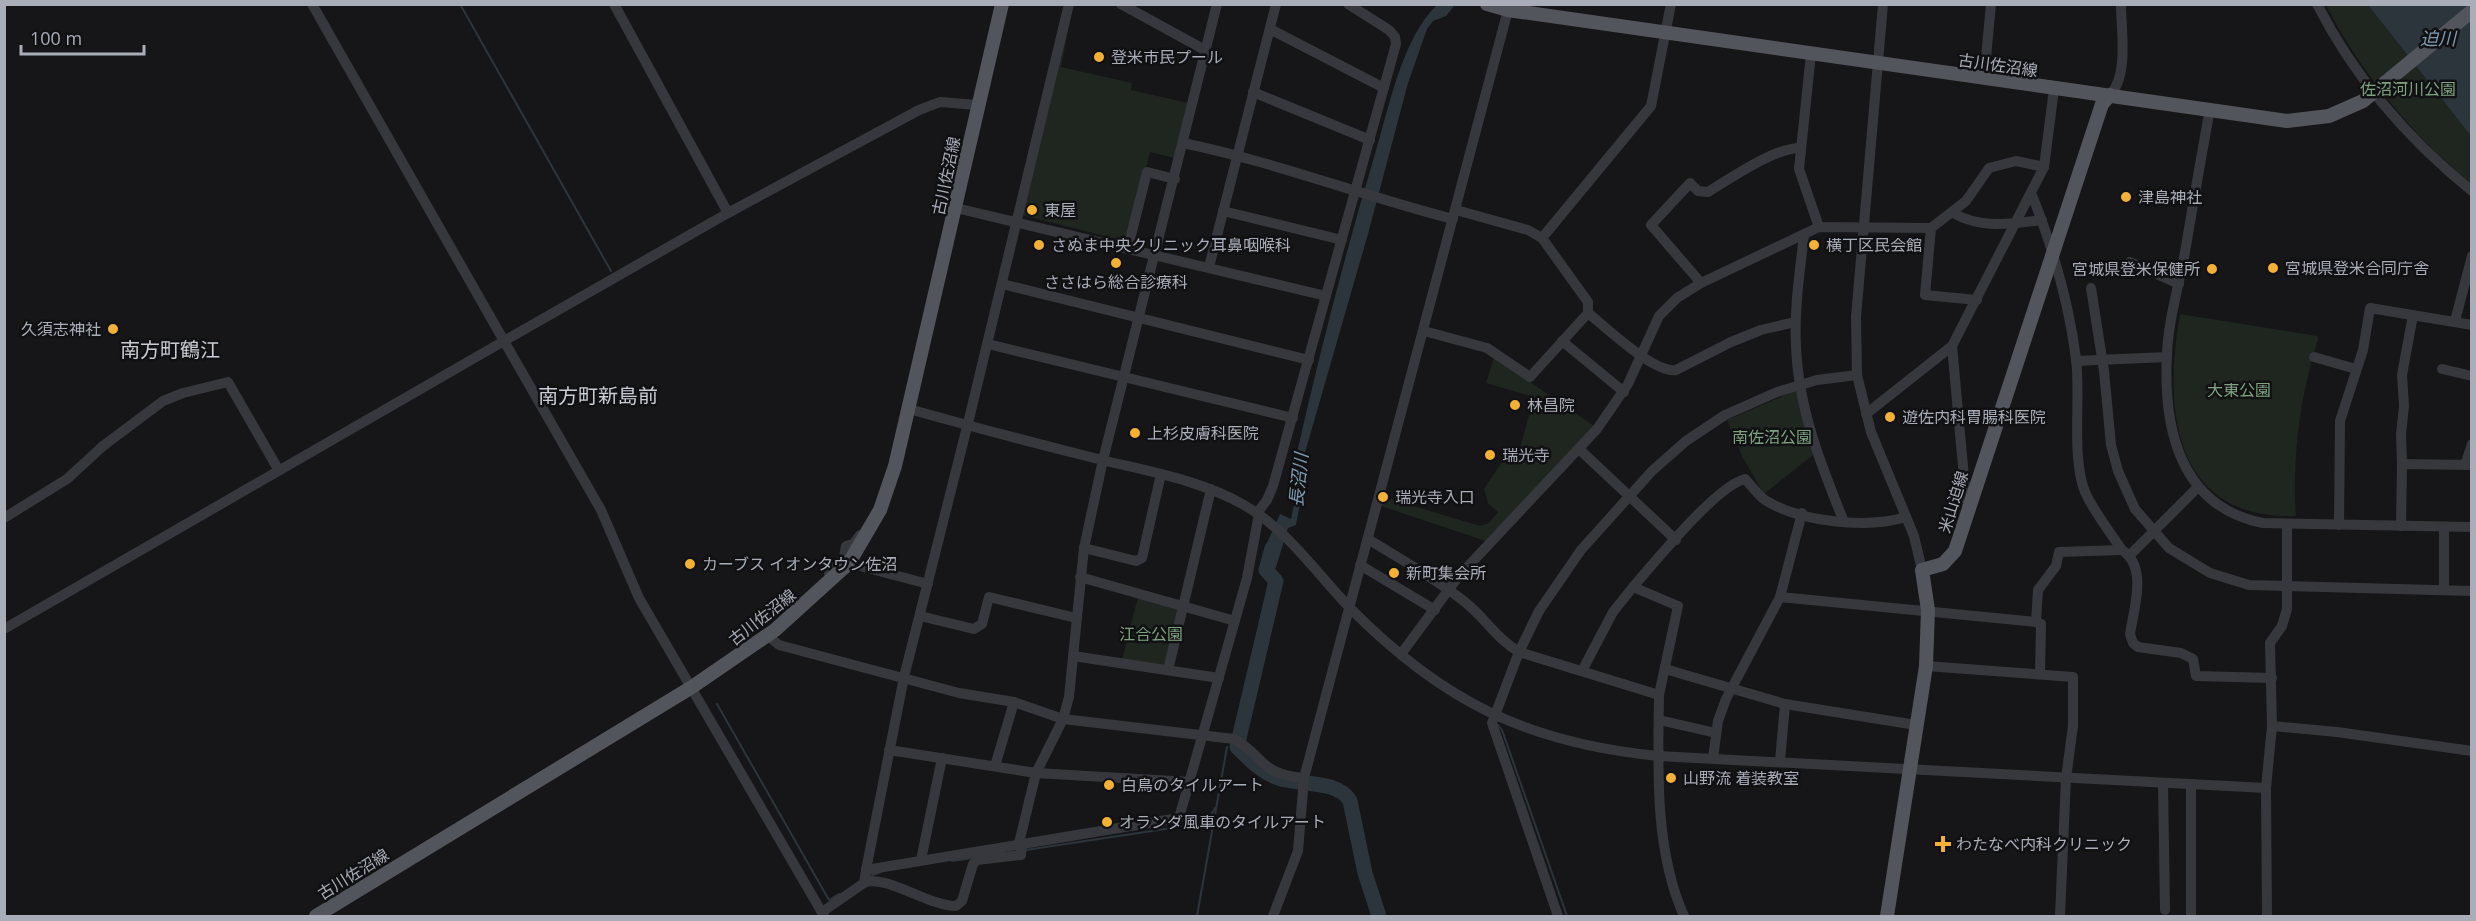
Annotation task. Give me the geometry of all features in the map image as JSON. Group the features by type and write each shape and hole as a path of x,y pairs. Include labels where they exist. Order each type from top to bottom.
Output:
{"main road":[{"name":"古川佐沼線","path":"1487,4 1508,10 1984,80 2110,95 2270,119 2315,119 2343,112 2375,92 2472,11"},
{"name":"古川佐沼線","path":"316,916 692,687 768,636 849,563 874,523 888,489 956,208 998,5"},
{"name":"米山迫線","path":"1922,570 1943,564 1955,550 2051,253 2102,104 2110,95"},
{"path":"1887,916 1926,666 1928,610 1922,570"}],"street":[{"path":"312,4 601,510 639,598 823,914 865,877 921,860 1021,846 1176,819 1182,812 1252,558 1261,516 1270,495 1293,418 1342,240 1359,193 1395,38 1389,30 1347,4"},
{"path":"614,4 728,213"},
{"path":"865,877 904,677 988,344 1069,4"},
{"path":"1121,4 1205,50"},
{"path":"865,877 939,904 956,906 962,901 973,864 977,860 1021,855 1036,773 1064,719 1072,679 1084,548 1103,460 1217,4"},
{"path":"1209,267 1276,4"},
{"path":"1542,238 1651,106 1671,4"},
{"path":"1883,4 1856,317 1857,375 1866,414 1906,517 1922,570"},
{"path":"1984,80 1991,4"},
{"path":"2110,95 2116,88 2120,75 2121,4"},
{"path":"2317,4 2332,33 2375,92 2417,141 2472,191"},
{"path":"1273,916 1298,851 1303,781 1508,10"},
{"path":"1270,29 1384,88"},
{"path":"1811,54 1799,170 1819,227"},
{"path":"1866,414 1952,346 2032,195 2044,167 2054,89"},
{"path":"1253,92 1370,140"},
{"path":"4,628 728,213 919,110 951,101 978,105"},
{"path":"2210,109 2167,357 2174,439 2183,465 2198,487 2216,504 2244,518 2263,523 2472,527"},
{"path":"1183,143 1236,155 1384,202 1528,230 1542,238 1588,302 1588,313 1530,377 1487,348 1424,331"},
{"path":"1701,284 1651,225 1690,183 1698,191 1708,192 1773,156 1789,149 1800,148"},
{"path":"1401,654 1449,590 1597,429 1624,392 1664,310 1701,284 1819,227 1903,230 1931,228 1953,213 1977,187 1989,168 2016,161 2044,167"},
{"path":"1128,247 1148,172 1175,179"},
{"path":"2032,195 2042,220 2065,297 2076,362 2083,483 2091,502 2137,570 2130,634 2135,646 2188,656 2193,659 2196,676 2272,678"},
{"path":"956,208 1128,247 1326,296"},
{"path":"1223,211 1342,240"},
{"path":"1953,213 1976,223 2017,223 2042,220"},
{"path":"1931,228 1925,295 1977,300"},
{"path":"1804,235 1795,322 1800,385 1815,447 1844,522"},
{"path":"2455,321 2472,256"},
{"path":"2130,262 2179,284"},
{"path":"1002,284 1309,360"},
{"path":"2091,288 2103,360 2111,445 2118,471 2128,497 2152,531 2182,558 2224,579 2249,585 2287,588 2472,591"},
{"path":"2339,525 2340,421 2366,337 2370,308 2472,325"},
{"path":"1588,313 1641,355 1669,371 1676,370 1731,342 1761,330 1795,322"},
{"path":"2401,526 2401,434 2404,406 2402,375 2413,315"},
{"path":"1562,341 1624,392"},
{"path":"988,344 1293,418"},
{"path":"1952,346 1967,511"},
{"path":"2076,362 2167,357"},
{"path":"2314,357 2356,369"},
{"path":"2442,369 2472,376"},
{"path":"1558,916 1492,723 1519,652 1539,610 1566,569 1630,497 1668,456 1706,427 1755,401 1800,385 1857,375"},
{"path":"4,518 67,479 103,446 164,401 183,393 228,382 278,470"},
{"path":"909,409 1161,474 1210,489 1261,516 1289,539 1349,607 1443,688 1532,732 1560,740 1589,747 1658,756 2266,788"},
{"path":"2402,464 2468,465 2472,444"},
{"path":"1579,449 1676,540"},
{"path":"1084,548 1136,561 1142,558 1161,474"},
{"path":"1582,671 1613,612 1633,587 1707,506 1726,490 1745,479 1767,501 1802,513 1844,522 1887,522 1906,517"},
{"path":"2036,622 2038,590 2056,566 2059,552 2126,552 2152,531 2198,487"},
{"path":"798,611 844,557 846,546 855,542 888,489"},
{"path":"1168,670 1210,489"},
{"path":"1713,758 1723,706 1780,597 1802,513"},
{"path":"2267,916 2266,788 2272,726 2270,643 2285,618 2287,524"},
{"path":"2444,527 2444,590"},
{"path":"1368,539 1449,590 1474,610 1503,643 1519,652 1659,695"},
{"path":"849,563 928,584"},
{"path":"1360,565 1435,610"},
{"path":"1080,577 1235,621"},
{"path":"1633,587 1678,606 1659,695 1658,756 1660,808 1667,858 1676,899 1684,916"},
{"path":"920,616 974,629 982,624 989,597 1076,618"},
{"path":"1780,597 2036,622 2041,624 2040,673"},
{"path":"768,636 779,645 959,693 1014,702 1064,719 1203,734 1237,740 1262,765 1276,773 1303,781"},
{"path":"1073,656 1219,678"},
{"path":"1926,666 2070,675 2074,680 2073,726 2066,778 2060,916"},
{"path":"1665,669 1785,704 1916,725"},
{"path":"995,766 1014,702"},
{"path":"1780,761 1785,704"},
{"path":"1659,720 1716,733"},
{"path":"2272,726 2337,732 2472,751"},
{"path":"889,750 1036,773 1190,782"},
{"path":"921,860 942,758"},
{"path":"2163,783 2165,910"},
{"path":"2191,784 2191,916"}],"green space":[{"path":"1073,5 1061,67 1132,83 1131,90 1188,103 1174,158 1150,152 1128,239 1124,241 1022,215"},
{"name":"佐沼河川公園","path":"2326,5 2368,5 2471,136 2471,183 2429,145 2389,102 2355,54"},
{"name":"大東公園","path":"2180,314 2317,336 2306,383 2296,449 2296,516 2255,512 2224,499 2201,479 2186,452 2177,420 2174,386 2175,350"},
{"path":"1494,357 1594,426 1486,541 1381,506 1383,497 1480,526 1489,523 1498,512 1488,503 1484,489 1511,445 1520,448 1534,397 1486,383"},
{"name":"南佐沼公園","path":"1796,392 1813,455 1764,494 1743,458 1727,420"},
{"name":"江合公園","path":"1138,597 1180,608 1165,667 1122,660"}],"water":[{"path":"1437,5 1455,5 1446,16 1433,21 1427,29 1408,83 1368,234 1304,456 1307,466 1296,525 1288,528 1275,570 1261,567 1267,543 1280,514 1291,519 1301,471 1296,457 1323,343 1398,75 1415,36"},
{"name":"迫川","path":"2368,5 2471,5 2471,136"}],"waterway":[{"path":"460,4 611,271"},
{"name":"長沼川","path":"1272,548 1266,570 1276,581 1237,747 1256,765 1278,778 1327,786 1344,794 1350,801 1365,873 1379,916"},
{"path":"717,704 829,900 839,894"},
{"path":"1498,725 1502,730 1567,916"},
{"path":"1197,916 1227,747"},
{"path":"1026,850 1198,824 1208,820 1215,808"},
{"path":"952,861 973,858"},
{"path":"870,876 881,872"}],"place":[{"name":"登米市民プール","path":"1099,57"},
{"name":"津島神社","path":"2126,197"},
{"name":"東屋","path":"1032,210"},
{"name":"さぬま中央クリニック耳鼻咽喉科","path":"1039,245"},
{"name":"横丁区民会館","path":"1814,245"},
{"name":"ささはら総合診療科","path":"1116,263"},
{"name":"宮城県登米合同庁舎","path":"2273,268"},
{"name":"宮城県登米保健所","path":"2212,269"},
{"name":"久須志神社","path":"113,329"},
{"name":"林昌院","path":"1515,405"},
{"name":"遊佐内科胃腸科医院","path":"1890,417"},
{"name":"上杉皮膚科医院","path":"1135,433"},
{"name":"瑞光寺","path":"1490,455"},
{"name":"瑞光寺入口","path":"1383,497"},
{"name":"カーブス イオンタウン佐沼","path":"690,564"},
{"name":"新町集会所","path":"1394,573"},
{"name":"山野流 着装教室","path":"1671,778"},
{"name":"白鳥のタイルアート","path":"1109,785"},
{"name":"オランダ風車のタイルアート","path":"1107,822"},
{"name":"わたなべ内科クリニック","path":"1943,844"}],"district":[{"name":"南方町鶴江","path":"170,350"},
{"name":"南方町新島前","path":"598,396"}]}
